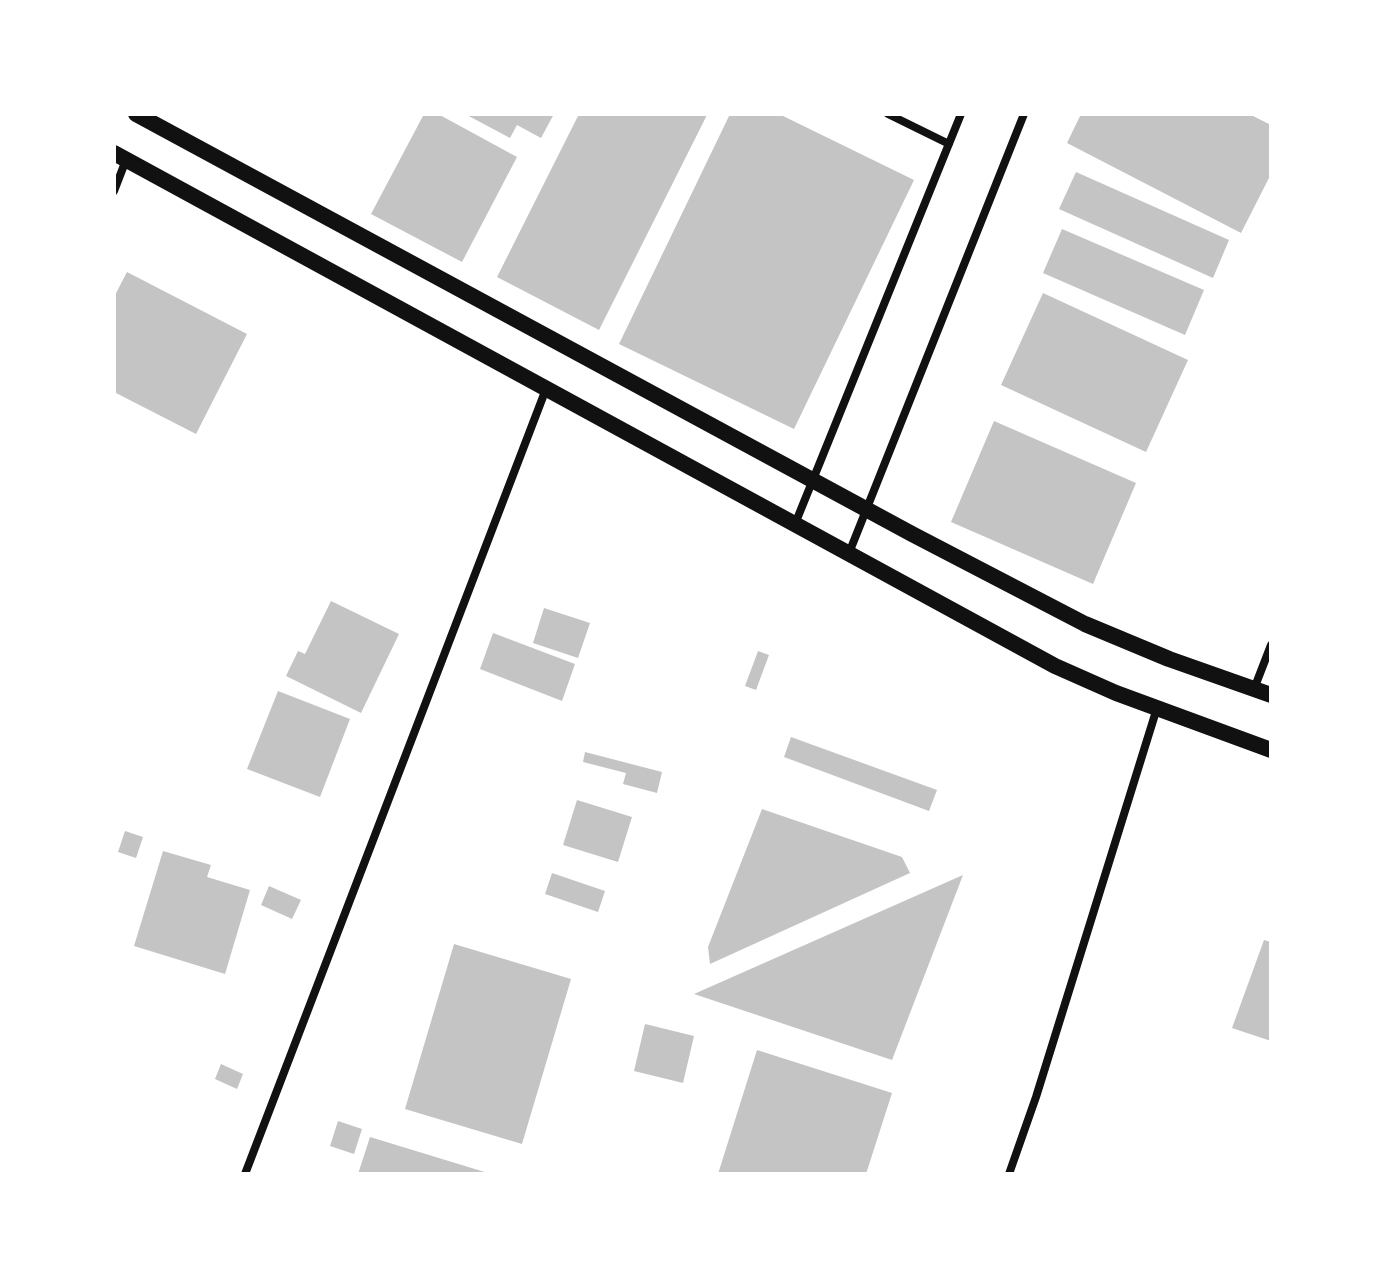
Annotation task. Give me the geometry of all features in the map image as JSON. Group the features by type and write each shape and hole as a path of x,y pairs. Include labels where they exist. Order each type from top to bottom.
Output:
{"main road":[{"path":"136,114 1085,624 1169,659 1271,695"},
{"path":"120,156 1055,666 1271,750"}],"street":[{"path":"888,114 949,144"},
{"path":"795,524 961,114"},
{"path":"848,553 1024,114"},
{"path":"114,191 120,156"},
{"path":"245,1174 547,388"},
{"path":"1254,689 1271,645"},
{"path":"1009,1174 1036,1097 1157,708"}],"building":[{"path":"424,114 438,114 517,157 462,262 371,214"},
{"path":"465,114 554,114 541,138 517,125 510,138"},
{"path":"579,114 707,115 599,330 497,277"},
{"path":"730,114 779,114 914,180 794,429 619,344"},
{"path":"1081,114 1249,114 1271,125 1271,174 1241,233 1067,143"},
{"path":"1076,172 1229,240 1213,278 1059,209"},
{"path":"1062,229 1204,290 1185,335 1043,273"},
{"path":"127,272 247,334 196,434 114,392 114,297"},
{"path":"1043,293 1188,360 1146,452 1001,385"},
{"path":"994,421 1136,483 1093,584 951,522"},
{"path":"331,601 399,634 361,713 286,676 298,651 305,654"},
{"path":"544,608 590,623 578,658 533,643"},
{"path":"493,633 575,664 562,701 480,669"},
{"path":"758,651 769,655 756,690 745,686"},
{"path":"278,691 350,719 320,797 247,769"},
{"path":"791,737 937,790 929,811 784,757"},
{"path":"585,752 662,772 657,793 623,784 626,773 583,762"},
{"path":"577,800 632,817 618,862 563,845"},
{"path":"762,809 902,857 910,873 710,964 708,947"},
{"path":"125,831 143,837 136,858 118,852"},
{"path":"163,851 211,865 207,877 250,890 225,974 134,946"},
{"path":"552,873 605,891 598,912 545,894"},
{"path":"963,875 892,1060 694,994"},
{"path":"269,886 301,900 292,919 261,905"},
{"path":"1264,940 1271,942 1271,1041 1232,1028"},
{"path":"454,944 571,979 522,1144 405,1109"},
{"path":"645,1024 694,1036 683,1083 634,1071"},
{"path":"757,1050 892,1093 866,1174 718,1174"},
{"path":"221,1064 243,1074 237,1089 215,1079"},
{"path":"338,1121 362,1129 354,1154 330,1146"},
{"path":"370,1137 488,1173 488,1174 358,1174"}]}
